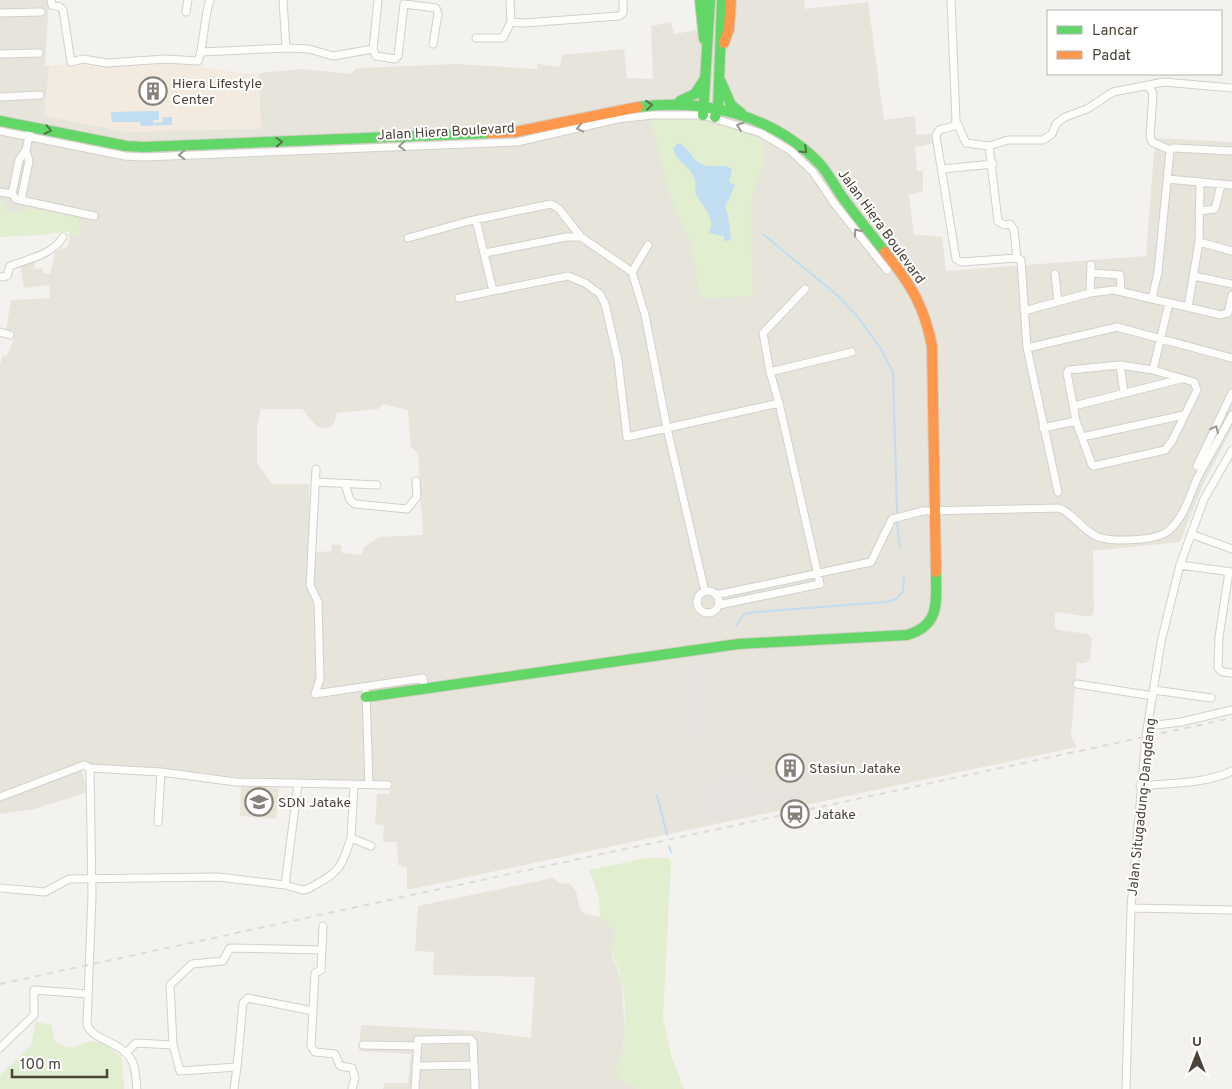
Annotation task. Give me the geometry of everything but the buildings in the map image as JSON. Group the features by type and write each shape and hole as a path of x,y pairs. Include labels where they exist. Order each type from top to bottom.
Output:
{"street":[{"path":"51,0 52,5 64,10 71,62 83,59 106,62 166,59 198,62 202,52 202,33 210,0"},
{"path":"186,12 188,0"},
{"path":"283,0 286,48"},
{"path":"378,0 373,49 376,56 395,59 398,56 404,2 436,8 438,14 433,44"},
{"path":"476,38 503,38 510,22 510,0"},
{"path":"510,22 539,23 619,16 624,13 623,0"},
{"path":"700,0 701,24 707,57"},
{"path":"704,110 710,0"},
{"path":"717,112 722,0"},
{"path":"720,58 729,29 731,0"},
{"path":"951,0 956,121 966,142 989,146 1008,140 1043,140 1052,134 1056,124 1065,118 1088,109 1113,92 1164,82 1232,88"},
{"path":"0,13 41,12"},
{"path":"202,52 286,48 309,49 334,56 373,49"},
{"path":"0,54 39,53"},
{"path":"670,104 693,97 699,91 706,75"},
{"path":"719,76 731,106 747,118"},
{"path":"1149,86 1153,94 1150,136 1152,142 1170,150 1174,148 1232,151"},
{"path":"0,96 40,95"},
{"name":"Jalan Hiera Boulevard","path":"508,138 615,110 670,104 747,118 765,124 797,143 821,165 838,200 887,270"},
{"name":"Jalan Hiera Boulevard","path":"0,131 30,132 126,146 231,149 508,138 653,114 704,110"},
{"name":"Jalan Hiera Boulevard","path":"366,692 425,690 493,678 738,644 907,634 924,630 932,622 936,600 932,346 927,322 911,285 814,172 791,151 761,133 717,112"},
{"name":"Jalan Hiera Boulevard","path":"0,121 30,132"},
{"path":"956,121 954,126 939,130 937,133 958,262 1017,258"},
{"path":"12,194 19,160 26,150 30,132"},
{"path":"989,146 993,164 998,222 1004,225 1010,224 1014,230 1017,258 1021,260 1027,348 1058,492"},
{"path":"21,200 29,161 26,150"},
{"path":"1152,299 1158,272 1170,150"},
{"path":"942,169 993,164"},
{"path":"1167,179 1232,185"},
{"path":"1188,307 1199,242 1200,183"},
{"path":"1199,211 1215,210 1221,185"},
{"path":"0,192 12,194 16,199 94,216"},
{"path":"408,238 476,220 550,204 559,209 581,238 632,272 646,315 667,428 705,592"},
{"path":"476,220 486,253 493,291"},
{"path":"0,276 7,276 10,266 31,260 34,256 54,248 62,236"},
{"path":"486,253 566,238 581,238"},
{"path":"1199,242 1232,251"},
{"path":"632,272 648,245"},
{"path":"1090,293 1091,269 1120,275 1121,290"},
{"path":"1055,274 1058,302"},
{"path":"459,298 568,276 595,289 603,299 614,342 621,376 628,437 780,403"},
{"path":"1194,276 1232,284"},
{"path":"705,592 698,599 700,609 712,612 719,605 820,584 780,403 770,372 763,333 805,289"},
{"path":"1024,311 1090,293 1121,290 1169,303 1225,314 1229,310 1232,295"},
{"path":"1153,370 1169,303"},
{"path":"1027,348 1111,327 1123,328 1232,358"},
{"path":"0,332 10,335"},
{"path":"770,372 852,352"},
{"path":"1120,365 1124,393"},
{"path":"1120,365 1153,370 1194,382 1197,387 1172,441 1165,450 1098,466 1092,465 1076,421 1067,376 1069,370 1120,365"},
{"path":"1074,406 1181,379"},
{"path":"1198,466 1232,392"},
{"path":"1082,437 1184,415"},
{"path":"705,592 716,595 871,562 892,519 923,511 1059,508 1069,512 1086,530 1098,537 1111,539 1156,538 1167,533 1179,521 1198,477 1232,415"},
{"path":"1043,428 1076,421"},
{"name":"Jalan Situgadung-Dangdang","path":"1126,1089 1131,908 1140,786 1161,642 1180,566 1191,534 1204,499 1232,450"},
{"path":"316,469 310,585 318,602 320,679 315,694 366,692 369,785"},
{"path":"345,484 350,500 356,504 407,509 417,496 416,480"},
{"path":"315,482 376,485"},
{"path":"1191,534 1232,549"},
{"path":"1180,566 1231,572 1219,637 1218,668 1223,672 1232,673"},
{"path":"716,595 719,605"},
{"path":"320,679 329,692"},
{"path":"1077,684 1211,698"},
{"path":"1148,726 1181,722 1232,710"},
{"path":"0,797 84,765 90,768 161,772 236,782 388,785"},
{"path":"90,768 92,880 86,1024 89,1030 118,1045 126,1053 133,1065 137,1089"},
{"path":"1140,786 1188,781 1232,771"},
{"path":"158,822 161,772"},
{"path":"285,885 298,784"},
{"path":"0,888 47,891 66,880 218,877 285,885 302,890 308,889 338,870 342,865 351,838 354,785"},
{"path":"351,838 371,846"},
{"path":"1131,908 1232,910"},
{"path":"323,926 321,970 315,973 311,1046 315,1052 336,1054 340,1066 352,1068 355,1078 352,1089"},
{"path":"236,1067 180,1071 173,1045 170,984 192,964 223,961 230,948 322,950"},
{"path":"0,1048 34,1015 34,990 88,994"},
{"path":"234,1089 243,1002 248,998 313,1011"},
{"path":"414,1089 418,1040 470,1038 474,1042 475,1089"},
{"path":"126,1053 136,1043 173,1045"},
{"path":"363,1045 418,1046"},
{"path":"416,1066 474,1065"}],"shaded area":[{"path":"0,0 49,0 45,66 78,64 101,68 158,63 184,64 236,73 302,69 351,74 357,68 457,64 537,69 537,64 560,67 562,55 624,49 627,78 653,79 651,26 671,22 674,34 697,30 695,0 804,0 805,9 868,2 884,120 915,116 916,135 931,134 932,144 915,147 917,171 923,171 923,191 909,195 914,234 942,237 946,271 1146,256 1155,138 1232,142 1232,429 1205,480 1180,542 1093,551 1094,614 1089,617 1055,613 1055,627 1058,630 1088,634 1092,639 1090,660 1085,663 1077,663 1071,737 1077,747 407,890 407,867 398,865 397,842 383,842 384,825 375,824 377,794 390,794 390,784 276,782 167,769 91,765 82,771 88,792 34,809 0,814 0,366 2,356 7,355 14,339 14,331 6,330 11,300 50,298 49,285 24,288 20,265 35,262 35,269 42,268 44,273 50,274 55,252 68,246 71,231 0,237","holes":["383,404 408,410 411,447 418,454 423,535 380,537 364,547 362,555 342,553 341,545 332,544 331,551 311,553 309,484 272,484 257,463 257,427 261,409 302,409 317,427 328,428 334,424 337,413 378,409"]},
{"path":"158,63 184,64 236,73 259,73 261,129 127,132 44,116 49,66 78,64 101,68"},
{"path":"704,661 716,734 684,739 672,666"},
{"path":"758,768 764,794 798,787 801,801 703,821 694,782"},
{"name":"SDN Jatake","path":"241,785 279,788 276,819 240,816"},
{"path":"553,878 559,883 570,884 576,891 580,909 585,914 600,917 610,925 616,934 612,956 621,980 625,1028 622,1060 617,1072 618,1078 638,1089 383,1089 384,1083 408,1083 411,1054 359,1051 361,1025 478,1031 531,1038 535,977 433,975 434,952 415,951 418,906"}],"green space":[{"path":"677,116 723,124 763,141 764,165 753,191 751,217 753,296 700,299 693,250 669,193 650,118"},
{"path":"0,198 9,210 15,212 29,208 79,218 79,235 69,236 70,231 0,237"},
{"path":"647,858 668,858 671,862 663,1018 671,1055 684,1089 638,1089 618,1078 616,1071 623,1050 625,1014 621,979 613,953 616,934 610,925 600,917 599,897 589,870"},
{"path":"36,1022 52,1025 54,1040 65,1047 74,1047 92,1041 105,1044 122,1058 124,1089 0,1089 0,1075 31,1045"}],"water":[{"path":"159,111 159,120 153,120 154,123 163,122 163,117 172,117 172,125 141,126 140,122 112,122 111,112"},
{"path":"679,143 701,164 725,166 732,169 729,182 735,185 725,207 731,240 724,241 724,236 709,233 711,227 710,216 695,192 696,184 694,178 675,154 673,148"}],"waterway":[{"path":"764,235 837,295 858,317 881,349 893,372 897,512"},
{"path":"897,523 900,547"},
{"path":"736,626 744,614 756,612 886,602 896,599 903,592 904,577"},
{"path":"657,795 667,835"},
{"path":"669,846 671,852"}],"railway":[{"path":"0,984 1232,718"}],"traffic: fast":[{"path":"700,0 704,39"},
{"path":"703,115 710,0"},
{"path":"715,117 718,108 722,0"},
{"path":"680,101 695,94 704,80"},
{"path":"721,82 731,105 741,113"},
{"path":"638,107 688,105 712,108 759,122 781,133 820,164 846,202 885,252"},
{"path":"0,121 126,146 144,147 490,133"},
{"path":"366,697 738,644 907,635 918,631 931,618 936,602 936,572"}],"traffic: slow":[{"path":"724,43 729,29 731,0"},
{"path":"490,133 515,132 638,107"},
{"path":"885,252 915,296 925,319 932,346 936,572"}],"place":[{"name":"Hiera Lifestyle Center","path":"153,91"},
{"name":"Stasiun Jatake","path":"790,768"},
{"name":"SDN Jatake","path":"259,802"},
{"name":"Jatake","path":"795,814"}]}
